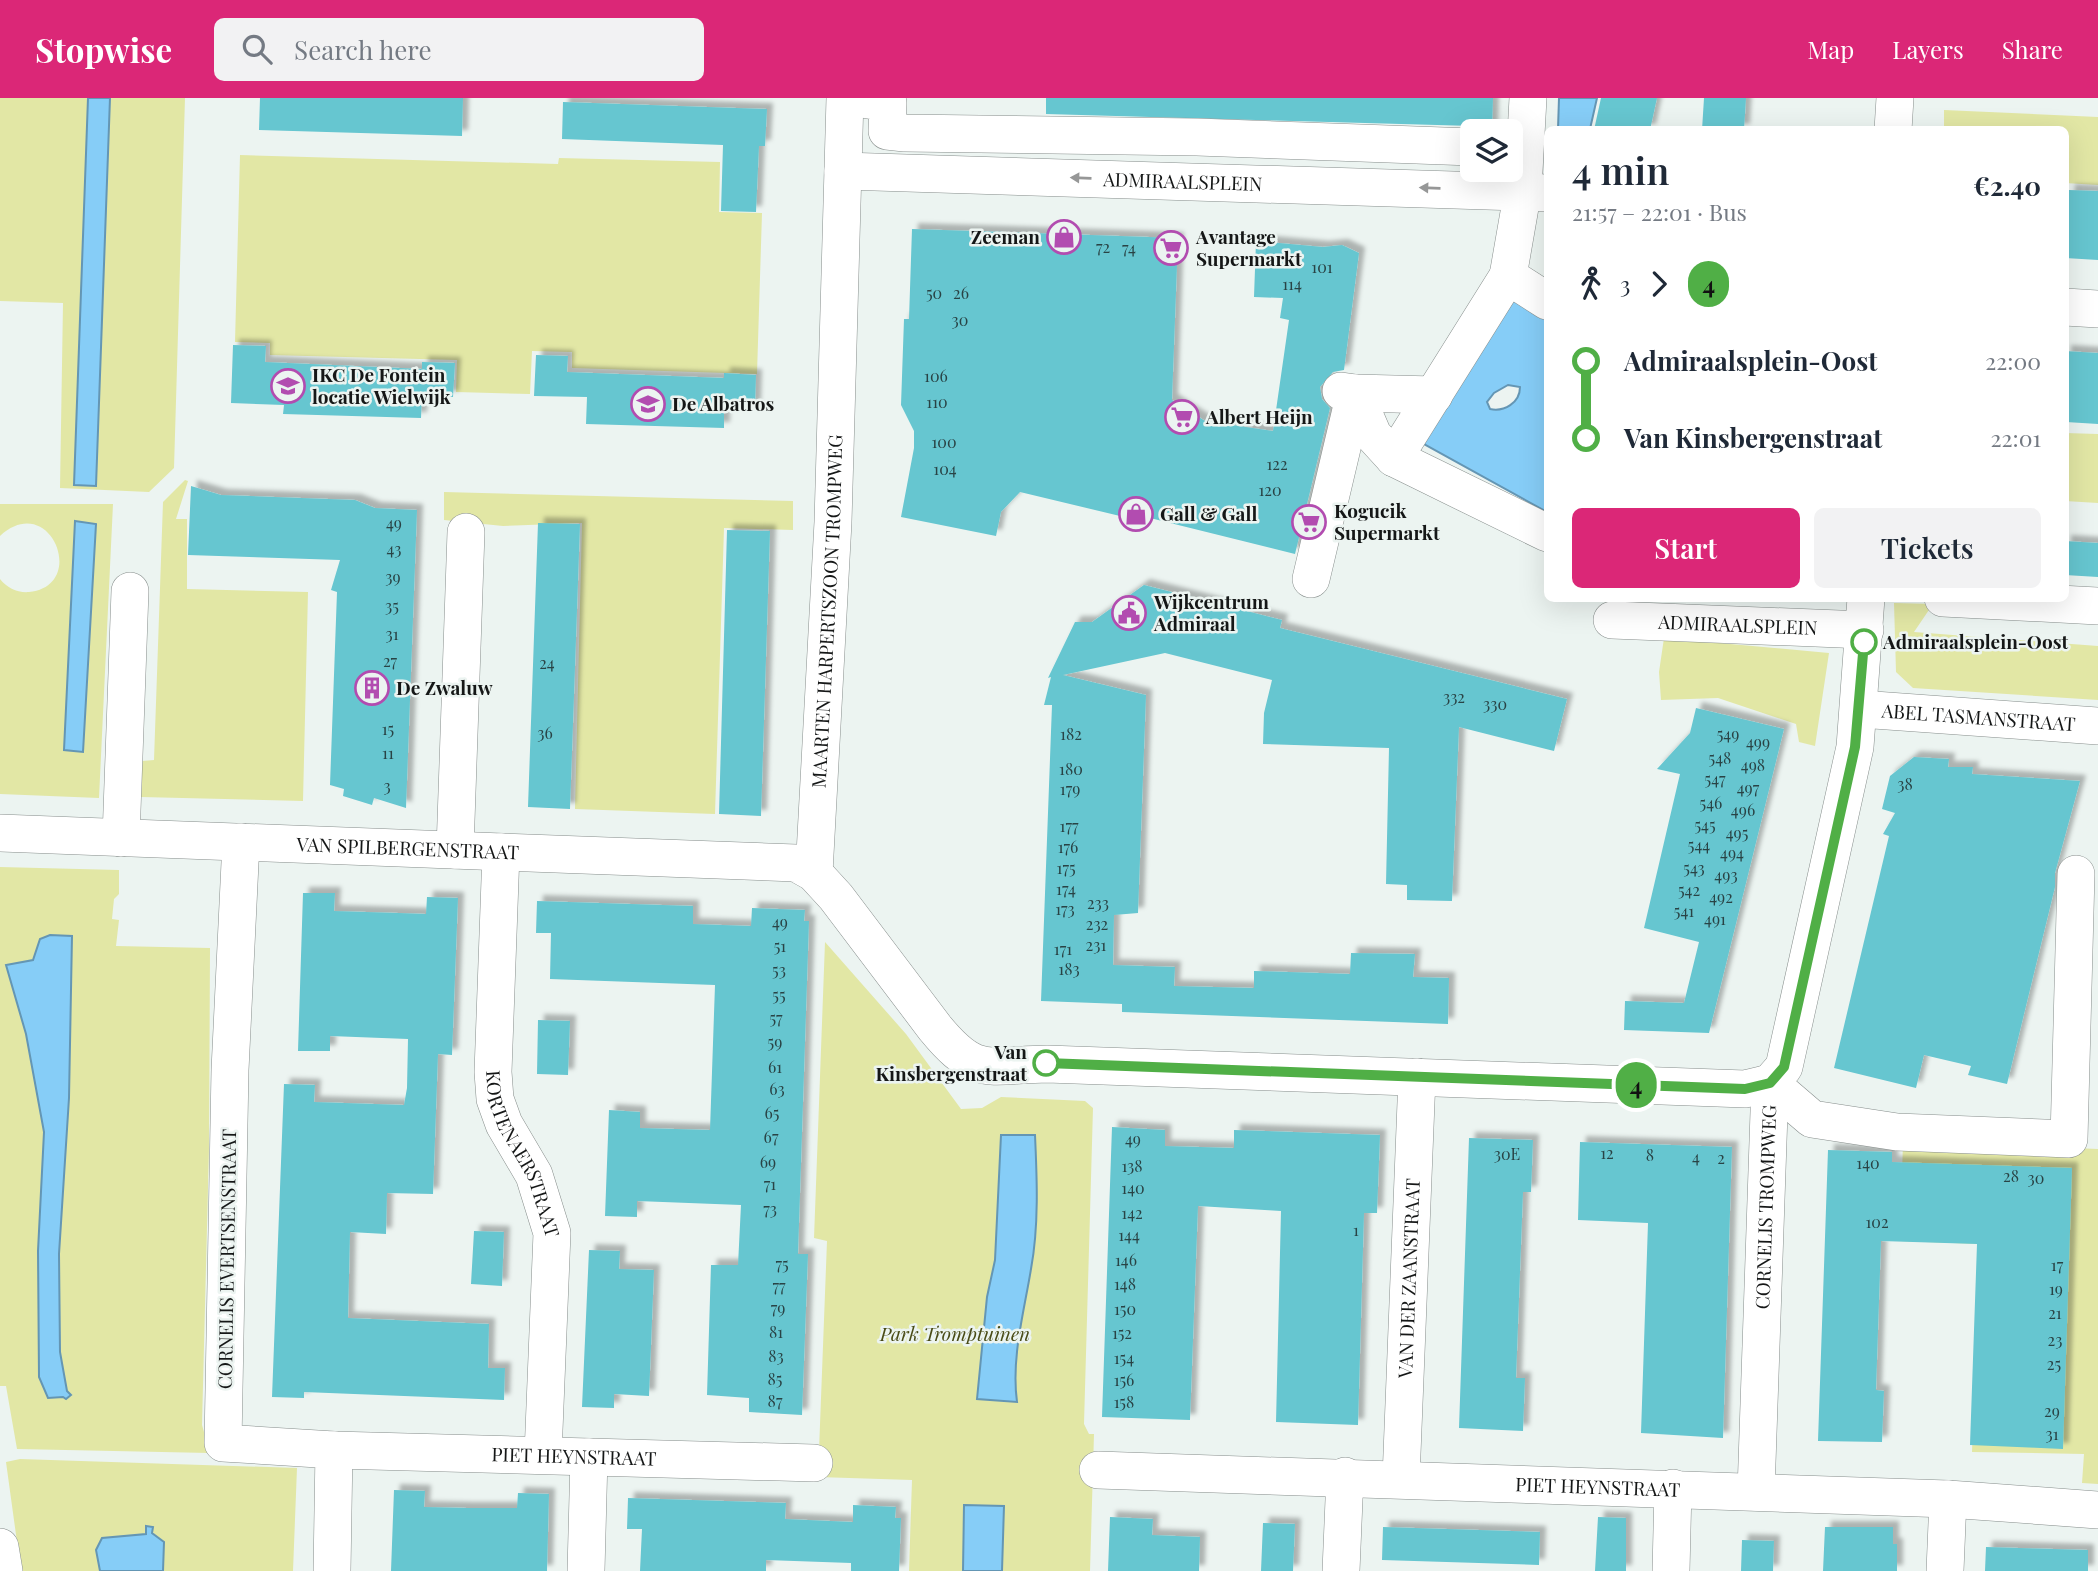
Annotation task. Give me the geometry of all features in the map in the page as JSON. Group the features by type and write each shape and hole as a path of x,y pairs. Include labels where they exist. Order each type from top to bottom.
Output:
{"street":[{"name":"MAARTEN HARPERTSZOON TROMPWEG","path":"814,873 831,562 845,98"},
{"path":"855,98 888,103 887,131 905,133 1197,137 1460,147"},
{"path":"1523,124 1528,98"},
{"path":"1893,126 1895,98"},
{"path":"1394,458 1508,276 1535,191 1523,161"},
{"name":"ADMIRAALSPLEIN","path":"843,171 1535,191"},
{"path":"1508,276 1544,299"},
{"path":"2069,307 2098,309"},
{"path":"1348,392 1434,395"},
{"path":"1348,392 1373,435 1394,458 1544,532"},
{"path":"1311,579 1348,392"},
{"path":"454,850 466,532"},
{"path":"121,838 130,591"},
{"path":"2020,602 2098,606"},
{"name":"ADMIRAALSPLEIN","path":"1612,621 1866,614"},
{"name":"CORNELIS TROMPWEG","path":"1756,1492 1770,1083 1784,1067 1855,747 1866,614"},
{"name":"ABEL TASMANSTRAAT","path":"1860,709 2098,726"},
{"name":"VAN SPILBERGENSTRAAT","path":"0,833 759,860 796,863 814,873"},
{"name":"CORNELIS EVERTSENSTRAAT","path":"241,842 230,1070 223,1443 334,1450"},
{"name":"KORTENAERSTRAAT","path":"501,852 495,1098 504,1124 534,1174 552,1233 543,1455"},
{"path":"814,873 942,1037 962,1058 974,1065 1046,1063 1745,1089 1770,1083 1812,1119 1897,1132 2069,1139 2076,874"},
{"name":"VAN DER ZAANSTRAAT","path":"1401,1479 1417,1077"},
{"path":"332,1571 334,1450"},
{"name":"PIET HEYNSTRAAT","path":"334,1450 814,1463"},
{"path":"586,1571 589,1457"},
{"name":"PIET HEYNSTRAAT","path":"1098,1469 1948,1499 2098,1510"},
{"path":"1341,1571 1345,1476"},
{"path":"1671,1571 1673,1488"},
{"path":"1945,1571 1948,1499"},
{"path":"0,1547 4,1571"}],"green space":[{"path":"0,98 88,98 74,485 96,486 110,98 185,98 174,468 149,492 60,488 63,303 0,301"},
{"path":"1944,110 2098,117 2098,185 2069,183 2069,126 1944,126"},
{"path":"240,155 558,164 559,158 720,162 719,212 762,213 757,374 572,368 572,352 532,351 530,394 456,392 457,360 270,355 270,343 235,342"},
{"path":"2069,433 2098,434 2098,503 2069,501"},
{"path":"185,480 188,481 176,519 187,519 187,589 308,592 303,801 141,797 142,761 154,760 163,502"},
{"path":"444,492 793,501 793,530 724,528 715,814 575,809 582,523 503,526 444,520"},
{"path":"0,504 113,504 99,798 0,794 0,579 13,589 29,592 47,586 57,574 59,560 56,544 47,532 34,524 18,525 0,536"},
{"path":"1894,603 1933,604 1914,632 2098,646 2098,700 1913,688 1896,672"},
{"path":"1664,638 1829,653 1815,746 1799,742 1796,724 1718,698 1661,700 1659,672"},
{"path":"0,867 119,870 119,894 114,899 112,919 119,920 116,946 210,948 209,1148 202,1425 210,1453 17,1449 6,1386 0,1386","holes":["40,939 69,1098 59,1254 60,1352 67,1391 39,1377 38,1251 44,1132 26,1034 6,966 33,960"]},
{"name":"Park Tromptuinen","path":"825,942 906,1034 961,1109 982,1108 1001,1097 1085,1101 1093,1108 1084,1424 1089,1434 1094,1434 1090,1571 909,1571 912,1480 818,1477 827,1241 814,1238"},
{"path":"1903,1141 2098,1149 2098,1484 2082,1483 2084,1454 1972,1452 1979,1244 1900,1241"},
{"path":"20,1459 297,1468 293,1571 163,1571 164,1542 146,1527 146,1534 102,1538 96,1550 100,1571 21,1571 6,1462"}],"water":[{"path":"88,98 110,98 96,486 74,485"},
{"path":"1559,98 1597,98 1591,126 1558,126"},
{"path":"1512,291 1544,314 1544,510 1420,442","holes":["1508,385 1520,387 1514,402 1501,409 1490,409 1487,402 1494,393"]},
{"path":"75,521 96,524 83,752 64,750"},
{"path":"50,935 72,936 69,1098 59,1254 60,1352 67,1391 71,1395 66,1399 48,1398 39,1377 38,1251 44,1132 26,1034 6,965 33,960 40,939"},
{"path":"1001,1135 1035,1135 1035,1236 1017,1352 1017,1402 977,1399 987,1297 995,1260"},
{"path":"964,1505 1004,1506 1002,1571 963,1571"},
{"path":"146,1526 153,1527 152,1533 164,1542 163,1571 100,1571 96,1550 102,1538 146,1534"}],"building":[{"path":"260,98 463,98 462,136 259,130"},
{"path":"1046,98 1493,98 1492,119 1460,119 1460,126 1046,114"},
{"path":"1601,98 1657,98 1651,126 1595,126"},
{"path":"1704,98 1746,98 1744,126 1702,126"},
{"path":"563,102 767,109 765,146 759,146 756,212 721,211 723,145 562,139"},
{"path":"2069,190 2098,191 2098,260 2069,258"},
{"path":"912,229 1178,238 1172,400 1205,421 1273,431 1289,320 1280,318 1283,298 1254,297 1256,241 1323,247 1342,245 1359,253 1344,370 1333,372 1320,387 1322,399 1330,408 1295,554 1146,517 1145,522 1020,492 1001,512 996,536 901,517 914,448 914,431 901,405 904,319 909,319"},
{"path":"233,345 266,346 265,362 422,369 422,362 455,363 453,397 422,396 421,418 283,414 284,405 231,403"},
{"path":"2069,351 2098,353 2098,424 2069,422"},
{"path":"536,355 568,356 567,372 724,378 724,373 756,375 755,407 724,406 724,428 586,424 587,397 534,396"},
{"name":"De Zwaluw","path":"191,486 221,495 355,500 375,508 417,510 406,808 374,798 372,805 343,796 344,789 330,785 337,592 331,590 340,560 188,555"},
{"path":"538,523 580,524 570,809 528,807"},
{"path":"727,530 770,531 761,816 719,814"},
{"path":"2069,541 2098,543 2098,577 2069,575"},
{"path":"1144,585 1282,620 1280,628 1567,699 1554,751 1459,727 1452,901 1407,900 1407,885 1386,884 1389,748 1263,744 1264,713 1272,680 1165,653 1063,675 1146,695 1138,913 1114,915 1113,965 1175,967 1174,986 1254,988 1254,971 1350,974 1351,953 1415,954 1413,977 1449,978 1448,1024 1122,1012 1122,1004 1041,1001 1052,705 1044,705 1051,677 1048,678 1075,622 1092,622"},
{"path":"1696,708 1784,729 1709,1033 1624,1030 1625,1001 1684,1003 1699,942 1644,928 1680,774 1657,769 1690,733"},
{"path":"1914,757 1949,759 1948,767 1973,767 1972,774 2080,781 2055,873 2055,887 2007,1084 1968,1075 1971,1066 1924,1055 1916,1088 1834,1068 1889,836 1883,834 1895,813 1882,809 1890,776"},
{"path":"303,893 335,893 334,911 426,914 427,897 458,898 452,1055 438,1054 433,1194 387,1193 386,1234 350,1232 348,1318 489,1324 488,1368 505,1368 504,1400 304,1392 304,1398 272,1397 284,1084 315,1085 314,1102 404,1105 407,1088 408,1039 330,1036 330,1051 298,1051"},
{"path":"537,901 693,906 693,924 751,926 752,908 805,910 804,921 809,921 798,1254 808,1254 802,1415 749,1412 749,1398 707,1395 711,1265 738,1265 741,1205 637,1201 637,1217 605,1216 609,1110 640,1112 640,1128 710,1130 715,985 550,979 551,933 536,933"},
{"path":"538,1020 570,1021 568,1075 537,1074"},
{"path":"1112,1127 1165,1130 1165,1146 1234,1148 1234,1130 1380,1135 1377,1213 1364,1213 1358,1425 1276,1422 1281,1211 1198,1206 1190,1420 1102,1417"},
{"path":"1469,1138 1533,1140 1531,1192 1523,1192 1516,1378 1525,1378 1523,1431 1459,1428"},
{"path":"1580,1142 1732,1147 1723,1438 1641,1433 1648,1223 1578,1220"},
{"path":"1828,1150 1892,1152 1892,1162 2072,1168 2063,1449 1970,1445 1977,1244 1881,1241 1876,1390 1884,1391 1882,1442 1818,1441"},
{"path":"474,1231 504,1232 502,1286 471,1284"},
{"path":"589,1250 620,1251 619,1269 654,1270 649,1396 614,1394 614,1408 582,1407"},
{"path":"394,1490 425,1491 424,1507 517,1508 518,1493 549,1494 547,1571 391,1571"},
{"path":"628,1498 786,1503 785,1519 853,1522 853,1505 896,1507 895,1518 901,1518 899,1571 851,1571 851,1563 766,1560 766,1571 640,1571 642,1529 627,1529"},
{"path":"1110,1517 1153,1519 1152,1535 1200,1537 1199,1571 1108,1571"},
{"path":"1598,1517 1626,1518 1626,1571 1595,1571"},
{"path":"1263,1523 1295,1524 1293,1571 1261,1571"},
{"path":"1383,1527 1540,1532 1539,1565 1382,1560"},
{"path":"1825,1527 1893,1527 1893,1544 1897,1544 1897,1571 1823,1571"},
{"path":"1742,1540 1774,1541 1773,1571 1741,1571"},
{"path":"1986,1547 2088,1550 2088,1571 1985,1571"}],"bus line":[{"name":"4","path":"1046,1063 1231,1072 1745,1089 1770,1083 1784,1067 1855,747 1864,642"}],"place":[{"name":"Zeeman","path":"1064,237"},
{"name":"Avantage Supermarkt","path":"1171,248"},
{"name":"IKC De Fontein locatie Wielwijk","path":"288,386"},
{"name":"De Albatros","path":"648,404"},
{"name":"Albert Heijn","path":"1182,417"},
{"name":"Gall & Gall","path":"1136,514"},
{"name":"Kogucik Supermarkt","path":"1309,522"},
{"name":"Wijkcentrum Admiraal","path":"1129,613"},
{"name":"Admiraalsplein-Oost","path":"1864,642"},
{"name":"De Zwaluw","path":"372,688"},
{"name":"Van Kinsbergenstraat","path":"1046,1063"}]}
